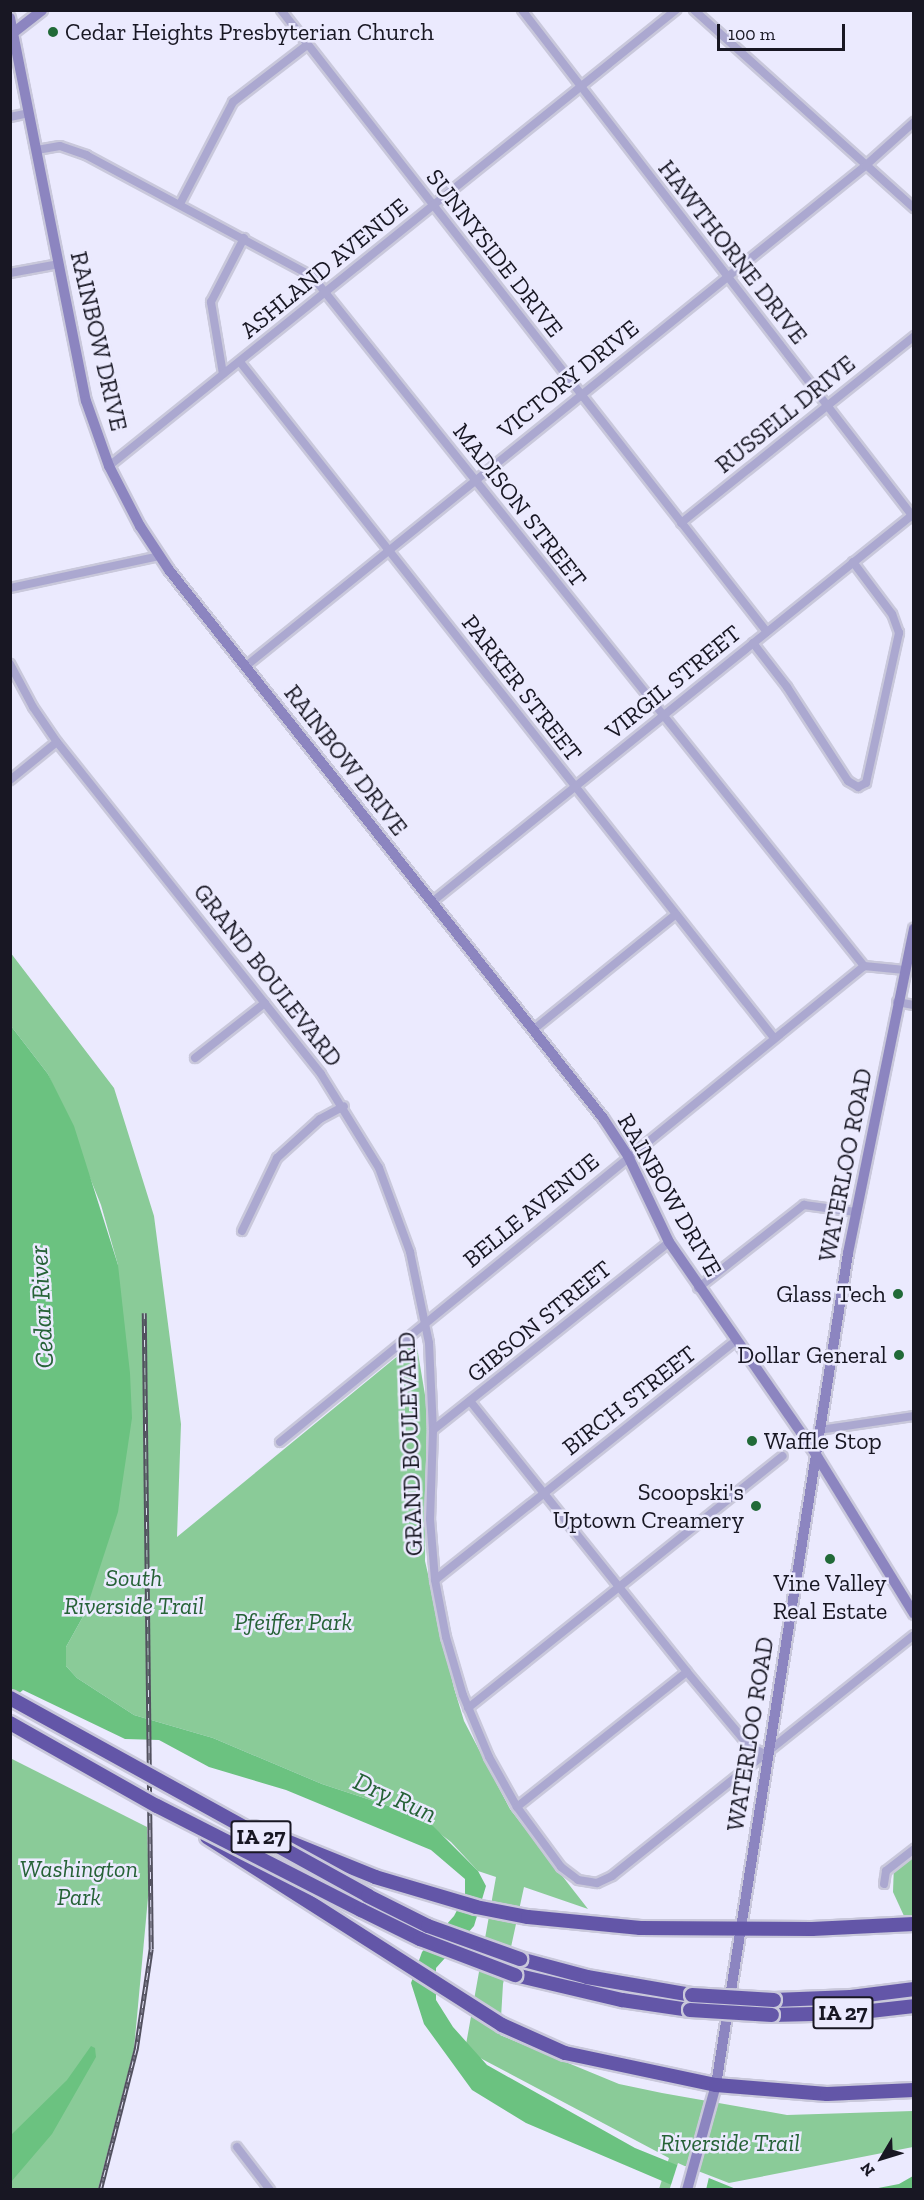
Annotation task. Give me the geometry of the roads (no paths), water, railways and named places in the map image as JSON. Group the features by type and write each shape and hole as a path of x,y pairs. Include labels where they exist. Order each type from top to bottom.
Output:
{"highway":[{"name":"IA 27","path":"10,1698 403,1914 520,1959 587,1977 692,1995 774,2000 851,1997 914,1989"},
{"name":"IA 27","path":"10,1723 157,1806 400,1929 515,1975 612,1998 690,2010 772,2015 853,2013 914,2006"},
{"path":"157,1806 502,2025 575,2056 716,2085 827,2094 914,2090"},
{"path":"230,1818 375,1877 476,1907 528,1917 640,1928 914,1924"}],"main road":[{"path":"13,33 42,10"},
{"name":"RAINBOW DRIVE","path":"10,18 86,401 109,466 159,556 533,1030 628,1156 669,1242 698,1288 815,1454 914,1614"},
{"name":"WATERLOO ROAD","path":"687,2190 716,2085 743,1927 767,1755 815,1454 856,1212 897,1002 914,929"}],"street":[{"name":"SUNNYSIDE DRIVE","path":"281,10 767,632"},
{"name":"HAWTHORNE DRIVE","path":"522,10 912,517"},
{"name":"ASHLAND AVENUE","path":"109,466 676,10"},
{"path":"694,10 914,208"},
{"path":"180,204 233,102 308,45"},
{"path":"10,117 29,113"},
{"name":"VICTORY DRIVE","path":"246,666 865,166 914,122"},
{"name":"MADISON STREET","path":"37,150 60,146 79,152 305,269 327,291 475,480 864,966"},
{"path":"223,375 211,302 244,238"},
{"path":"10,273 59,264"},
{"name":"RUSSELL DRIVE","path":"681,523 914,336"},
{"name":"PARKER STREET","path":"240,362 774,1038"},
{"name":"VIRGIL STREET","path":"432,902 853,562 912,517"},
{"path":"10,588 159,556"},
{"path":"753,643 787,687 848,782 854,786 866,783 899,633 892,615 853,562"},
{"name":"GRAND BOULEVARD","path":"10,664 33,707 57,742 344,1106 391,1194 410,1252 426,1321 432,1370 433,1430 430,1519 435,1580 449,1648 468,1708 517,1807 561,1867 578,1880 597,1883 612,1876 767,1755"},
{"path":"10,780 57,742"},
{"path":"533,1030 676,914"},
{"path":"864,966 905,970"},
{"name":"BELLE AVENUE","path":"280,1442 628,1156 864,966"},
{"path":"897,1002 914,1005"},
{"path":"195,1059 265,1003"},
{"path":"242,1232 277,1158 320,1119 344,1106"},
{"path":"698,1288 804,1205 856,1212"},
{"name":"GIBSON STREET","path":"433,1430 669,1242"},
{"name":"BIRCH STREET","path":"435,1580 736,1341"},
{"path":"470,1401 749,1746 767,1755 914,1635"},
{"path":"819,1430 914,1416"},
{"path":"468,1708 783,1456"},
{"path":"517,1807 687,1672"},
{"path":"884,1884 886,1870 914,1849"},
{"path":"237,2147 270,2190"}],"water":[{"name":"Cedar River","path":"11,1026 48,1074 74,1126 118,1265 130,1373 132,1418 118,1512 85,1613 66,1647 66,1666 77,1678 134,1715 213,1738 322,1784 416,1815 433,1826 478,1871 486,1886 474,1926 436,1968 436,2000 453,2027 487,2065 635,2148 736,2189 681,2189 526,2123 472,2090 424,2024 411,1983 422,1952 454,1916 465,1895 465,1879 431,1850 286,1790 209,1767 159,1740 125,1739 23,1690 11,1700"},
{"path":"91,2046 95,2048 96,2057 52,2134 11,2182 11,2135 67,2080"},
{"path":"913,2176 913,2189 873,2189 899,2184"}],"railway":[{"path":"100,2190 136,2049 151,1949 144,1313"}],"place":[{"name":"Cedar Heights Presbyterian Church","path":"53,32"},
{"name":"Glass Tech","path":"898,1294"},
{"name":"Dollar General","path":"899,1355"},
{"name":"Waffle Stop","path":"752,1441"},
{"name":"Scoopski's Uptown Creamery","path":"756,1506"},
{"name":"Vine Valley Real Estate","path":"830,1559"}],"park label":[{"name":"South Riverside Trail","path":"134,1592"},
{"name":"Pfeiffer Park","path":"293,1622"},
{"name":"Washington Park","path":"79,1883"},
{"name":"Riverside Trail","path":"730,2143"}],"water label":[{"name":"Dry Run","path":"395,1798"}]}
